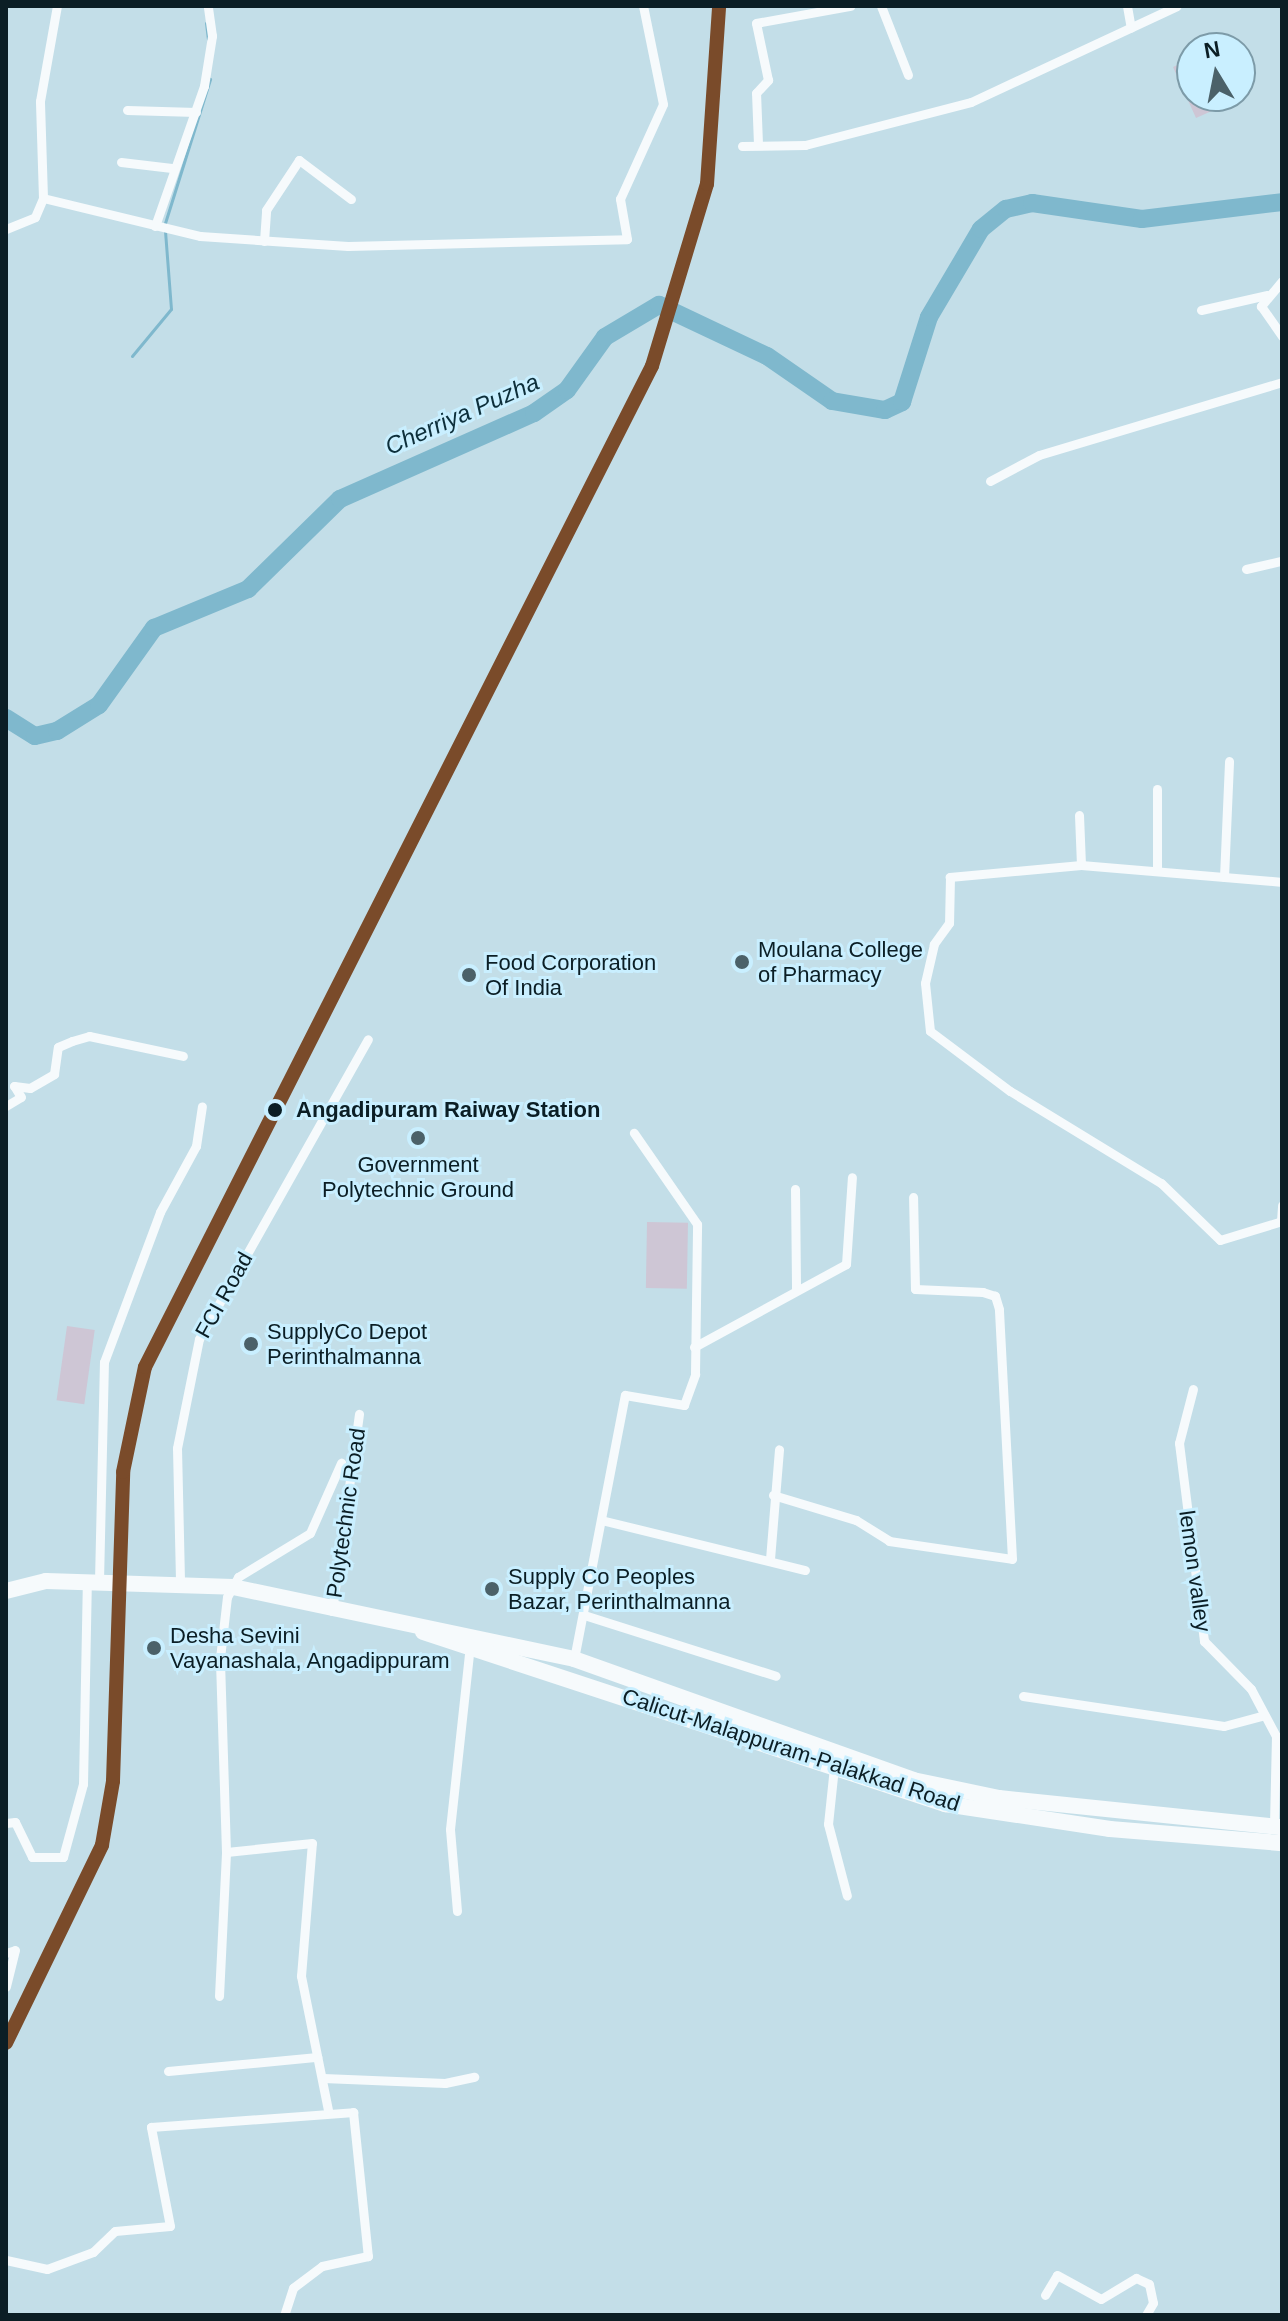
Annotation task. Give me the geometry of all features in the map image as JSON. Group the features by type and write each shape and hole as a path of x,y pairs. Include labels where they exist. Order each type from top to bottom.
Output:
{"highway":[{"path":"6,1591 93,1581 180,1580 233,1587 413,1628 468,1631 574,1659 913,1780 999,1798 1278,1826"},
{"name":"Calicut-Malappuram-Palakkad Road","path":"413,1628 469,1653 542,1668 945,1804 1001,1814 1282,1843"}],"street":[{"path":"6,229 35,217 43,198 40,101 57,6"},
{"path":"155,226 172,168 196,112 212,36 208,6"},
{"path":"43,198 155,226 264,241 362,246 627,239 620,199 663,104 643,6"},
{"path":"758,144 756,93 768,80 756,23 850,6"},
{"path":"881,6 908,75"},
{"path":"1127,6 1131,28"},
{"path":"742,146 805,145 971,102 1177,6"},
{"path":"127,110 196,112"},
{"path":"264,241 266,210 299,160 351,199"},
{"path":"121,162 172,168"},
{"path":"1282,281 1267,295 1261,306 1282,336"},
{"path":"1201,310 1267,295"},
{"path":"990,481 1039,455 1282,382"},
{"path":"1246,569 1282,561"},
{"path":"1224,877 1229,761"},
{"path":"1157,789 1157,871"},
{"path":"1079,815 1081,865"},
{"path":"1282,882 1081,865 950,877 949,923 934,944 925,983 930,1031 1010,1091 1161,1183 1220,1240 1281,1221 1282,1205"},
{"path":"6,1106 21,1097 14,1086 30,1088 54,1074 58,1047 89,1036 183,1056"},
{"name":"FCI Road","path":"180,1580 177,1448 199,1339 368,1039"},
{"path":"6,1823 15,1822 32,1857 63,1857 83,1784 104,1362 160,1212 196,1146 202,1106"},
{"path":"574,1659 625,1395 684,1405 695,1374 697,1224 634,1133"},
{"path":"694,1347 846,1264 852,1177"},
{"path":"795,1189 796,1290"},
{"path":"773,1495 856,1520 889,1541 1012,1559 999,1309 995,1296 983,1292 915,1289 913,1197"},
{"name":"lemon valley","path":"1193,1389 1179,1443 1204,1641 1251,1689 1276,1736 1278,1826"},
{"name":"Polytechnic Road","path":"332,1611 359,1414"},
{"path":"770,1559 779,1449"},
{"path":"219,1996 226,1852 220,1658 233,1587 244,1570 310,1533 341,1463"},
{"path":"601,1520 805,1570"},
{"path":"584,1615 776,1676"},
{"path":"457,1911 450,1829 469,1653"},
{"path":"1023,1696 1224,1726 1265,1715"},
{"path":"834,1767 828,1824 847,1896"},
{"path":"226,1852 312,1843 301,1976 328,2110"},
{"path":"6,1953 15,1950 6,1987"},
{"path":"168,2071 317,2057"},
{"path":"323,2078 445,2083 474,2077"},
{"path":"6,2260 47,2269 93,2252 115,2231 170,2226 151,2127 328,2110 353,2112 368,2256 322,2266 293,2288 284,2315"},
{"path":"1045,2295 1057,2275 1101,2299 1136,2278 1149,2284 1153,2303 1146,2315"}],"shaded area":[{"path":"1193,112 1210,112 1196,118"},
{"path":"647,1222 688,1223 687,1289 646,1288"},
{"path":"67,1326 95,1330 84,1404 57,1400"}],"waterway":[{"path":"206,23 208,39"},
{"path":"165,223 210,79"},
{"name":"Cherriya Puzha","path":"6,718 35,736 57,731 99,705 154,628 248,589 340,499 534,413 567,390 605,337 659,305 767,356 832,401 885,410 902,402 929,317 981,229 1006,209 1032,203 1142,219 1282,202"},
{"path":"132,356 171,309 165,231"}],"transit line":[{"path":"6,2043 102,1845 113,1781 123,1472 145,1367 652,366 707,184 719,6"}],"place":[{"name":"Moulana College of Pharmacy","path":"742,962"},
{"name":"Food Corporation Of India","path":"469,975"},
{"name":"Angadipuram Raiway Station","path":"275,1110"},
{"name":"Government Polytechnic Ground","path":"418,1138"},
{"name":"SupplyCo Depot Perinthalmanna","path":"251,1344"},
{"name":"Supply Co Peoples Bazar, Perinthalmanna","path":"492,1589"},
{"name":"Desha Sevini Vayanashala, Angadippuram","path":"154,1648"}]}
